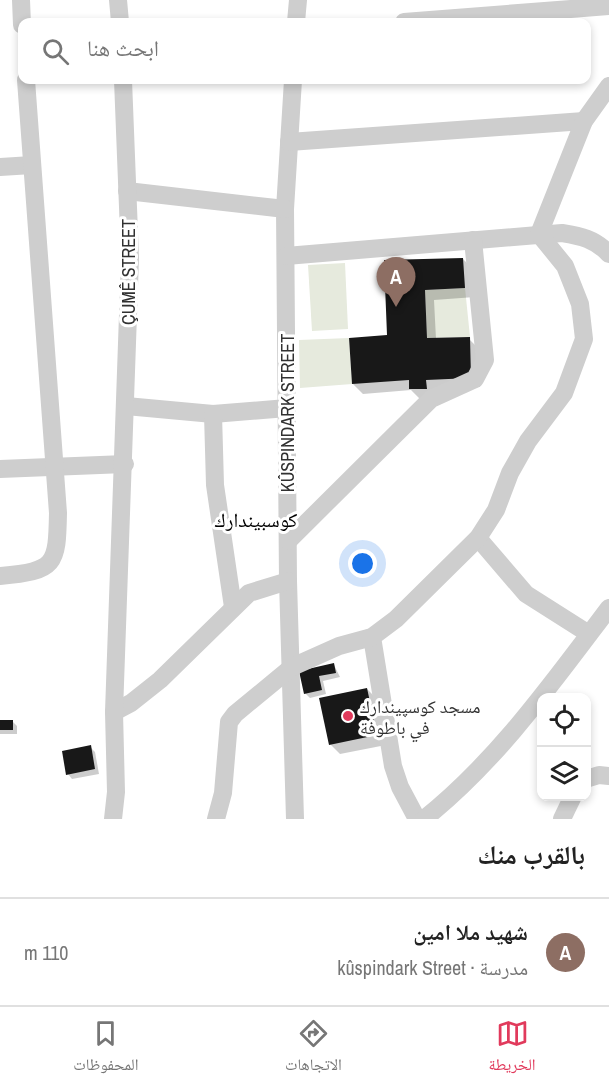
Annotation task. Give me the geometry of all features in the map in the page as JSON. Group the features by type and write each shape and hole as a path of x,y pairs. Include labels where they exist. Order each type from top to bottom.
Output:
{"street":[{"path":"21,0 22,18"},
{"path":"118,0 120,18"},
{"path":"296,18 298,0"},
{"path":"455,18 609,6"},
{"path":"0,576 23,574 52,562 57,550 58,513 26,84"},
{"name":"ÇUMÊ STREET","path":"113,819 116,792 114,712 125,464 130,258 123,84"},
{"name":"KÛSPINDARK STREET","path":"293,84 285,209 288,581 295,819"},
{"path":"539,234 584,121 608,89"},
{"path":"289,142 584,121"},
{"path":"0,167 32,165"},
{"path":"127,191 285,209"},
{"path":"216,819 223,793 229,722 249,700 292,667 339,646 372,637 396,618 478,538 496,510 510,473 528,441 564,393 584,339 580,304 565,266 539,234"},
{"path":"286,256 539,234 585,237 600,244 609,254"},
{"path":"288,541 431,399 466,384 481,372 484,360 473,240"},
{"path":"126,406 213,414 287,408"},
{"path":"213,414 215,485 233,607"},
{"path":"0,469 55,469 125,464"},
{"path":"478,538 526,594 589,634"},
{"path":"114,712 131,703 160,680 249,593 288,581"},
{"path":"424,819 471,775 531,710 609,609"},
{"path":"372,637 393,766 400,787 417,819"},
{"path":"591,777 599,775 609,776"},
{"path":"562,819 571,801"}],"shaded area":[{"path":"345,263 348,329 312,331 308,265"},
{"path":"465,288 470,337 427,338 425,290"},
{"path":"349,338 352,384 300,388 299,340"}],"building":[{"path":"463,258 465,288 425,290 427,338 470,337 471,378 426,380 427,389 409,389 409,380 352,384 349,338 387,335 384,260"},
{"path":"334,663 336,673 319,676 322,690 304,694 299,671"},
{"name":"مسجد كوسپيندارك في باطوفة","path":"367,688 377,735 329,745 319,698"},
{"path":"0,720 13,720 13,730 0,730"},
{"path":"91,745 95,769 66,775 62,751"}],"place":[{"name":"شهيد ملا امين","path":"396,307"},
{"name":"مسجد كوسپيندارك في باطوفة","path":"348,716"}],"district":[{"name":"كوسبيندارك","path":"256,519"}]}
